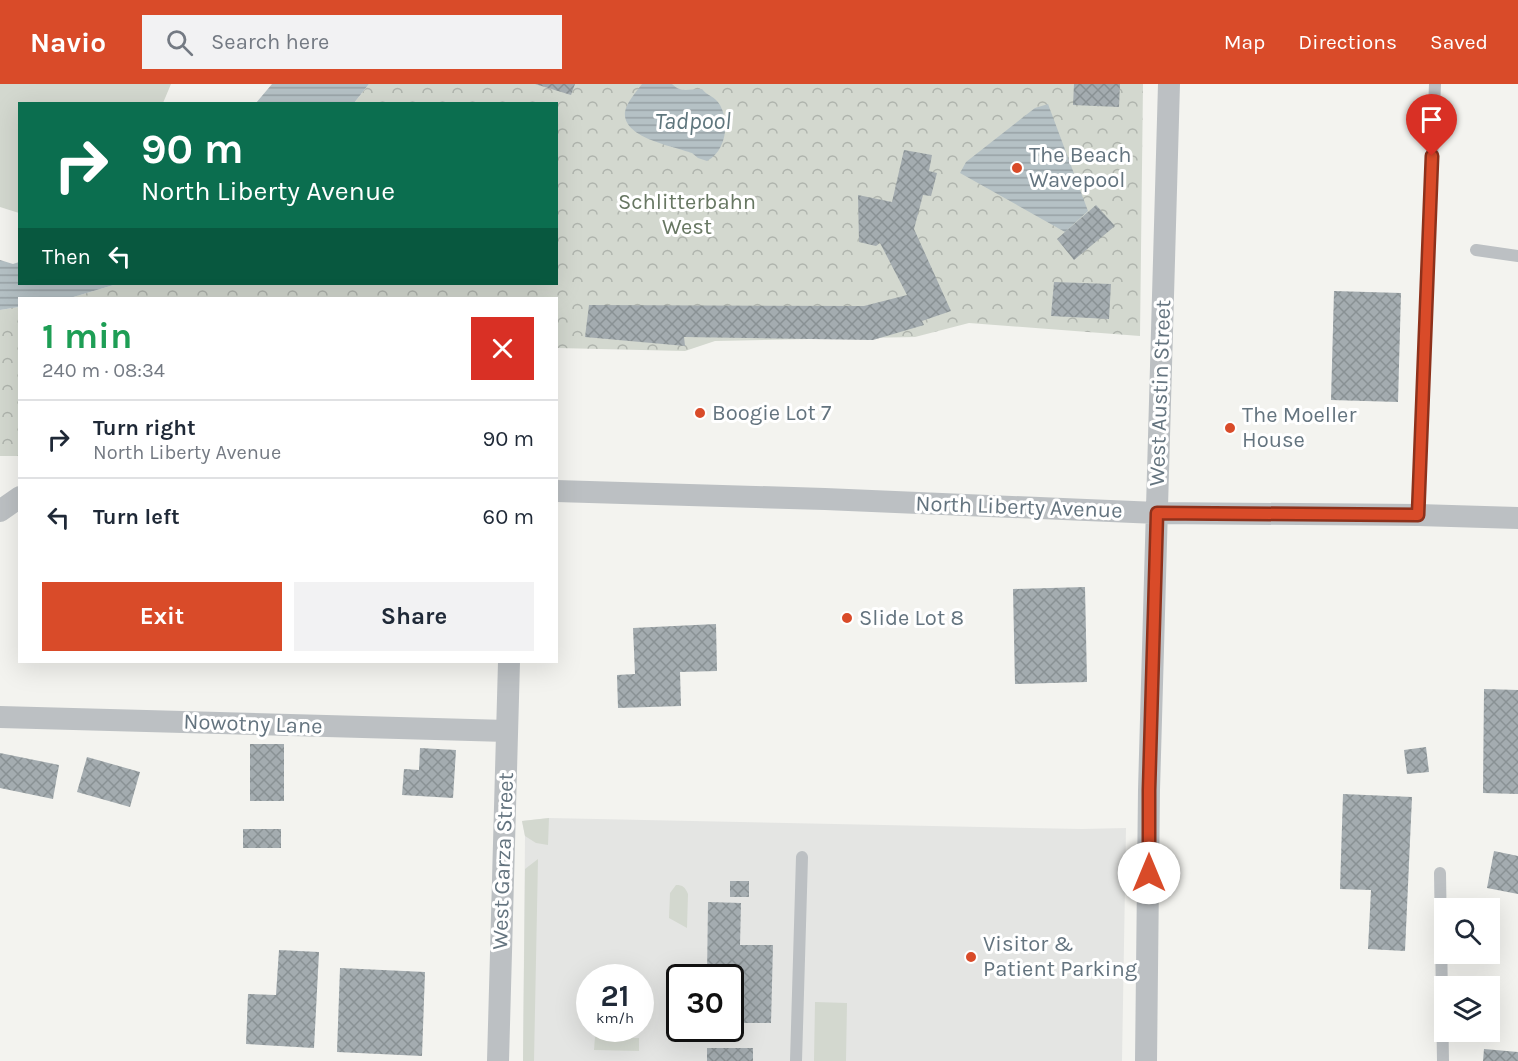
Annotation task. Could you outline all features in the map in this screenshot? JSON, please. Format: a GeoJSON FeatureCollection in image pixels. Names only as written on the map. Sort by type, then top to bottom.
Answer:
{"type":"FeatureCollection","features":[{"type":"Feature","properties":{"kind":"street","name":"West Austin Street"},"geometry":{"type":"LineString","coordinates":[[1146,1061],[1149,790],[1169,84]]}},
{"type":"Feature","properties":{"kind":"street","name":"North Liberty Avenue"},"geometry":{"type":"LineString","coordinates":[[558,491],[825,499],[1157,513],[1518,518]]}},
{"type":"Feature","properties":{"kind":"street"},"geometry":{"type":"LineString","coordinates":[[0,510],[18,498]]}},
{"type":"Feature","properties":{"kind":"street","name":"West Garza Street"},"geometry":{"type":"LineString","coordinates":[[498,1061],[509,663]]}},
{"type":"Feature","properties":{"kind":"street","name":"Nowotny Lane"},"geometry":{"type":"LineString","coordinates":[[0,717],[507,731]]}},
{"type":"Feature","properties":{"kind":"lane"},"geometry":{"type":"LineString","coordinates":[[1418,515],[1435,84]]}},
{"type":"Feature","properties":{"kind":"lane"},"geometry":{"type":"LineString","coordinates":[[1476,250],[1518,256]]}},
{"type":"Feature","properties":{"kind":"lane"},"geometry":{"type":"LineString","coordinates":[[796,1061],[802,857]]}},
{"type":"Feature","properties":{"kind":"lane"},"geometry":{"type":"LineString","coordinates":[[1440,873],[1443,1061]]}},
{"type":"Feature","properties":{"kind":"shaded area","name":"Visitor & Patient Parking"},"geometry":{"type":"Polygon","coordinates":[[[549,818],[1126,828],[1122,1061],[523,1061],[525,836],[522,821],[549,818]]]}},
{"type":"Feature","properties":{"kind":"green space"},"geometry":{"type":"Polygon","coordinates":[[[0,84],[171,84],[163,102],[18,102],[18,213],[0,207],[0,84]]]}},
{"type":"Feature","properties":{"kind":"green space","name":"Schlitterbahn West"},"geometry":{"type":"Polygon","coordinates":[[[369,84],[1143,84],[1140,336],[969,323],[915,337],[715,341],[685,351],[558,348],[558,297],[73,297],[114,285],[558,285],[558,102],[355,102],[369,84]]]}},
{"type":"Feature","properties":{"kind":"green space"},"geometry":{"type":"Polygon","coordinates":[[[18,307],[18,456],[0,456],[0,310],[18,307]]]}},
{"type":"Feature","properties":{"kind":"green space"},"geometry":{"type":"Polygon","coordinates":[[[549,818],[548,845],[536,843],[525,836],[522,821],[549,818]]]}},
{"type":"Feature","properties":{"kind":"green space"},"geometry":{"type":"Polygon","coordinates":[[[538,859],[534,1061],[523,1061],[525,869],[538,859]]]}},
{"type":"Feature","properties":{"kind":"green space"},"geometry":{"type":"Polygon","coordinates":[[[676,885],[684,887],[688,894],[687,928],[669,918],[670,893],[676,885]]]}},
{"type":"Feature","properties":{"kind":"green space"},"geometry":{"type":"Polygon","coordinates":[[[815,1002],[847,1003],[846,1061],[814,1061],[815,1002]]]}},
{"type":"Feature","properties":{"kind":"green space"},"geometry":{"type":"Polygon","coordinates":[[[595,1042],[639,1042],[639,1051],[594,1050],[595,1042]]]}},
{"type":"Feature","properties":{"kind":"water"},"geometry":{"type":"Polygon","coordinates":[[[272,84],[369,84],[355,102],[257,102],[272,84]]]}},
{"type":"Feature","properties":{"kind":"water","name":"Tadpool"},"geometry":{"type":"Polygon","coordinates":[[[642,84],[672,84],[683,90],[702,89],[716,100],[725,120],[724,136],[718,151],[707,161],[692,153],[651,140],[632,128],[626,121],[625,112],[642,84]]]}},
{"type":"Feature","properties":{"kind":"water","name":"The Beach Wavepool"},"geometry":{"type":"Polygon","coordinates":[[[1048,104],[1088,211],[1065,232],[960,173],[966,162],[1035,108],[1048,104]]]}},
{"type":"Feature","properties":{"kind":"water"},"geometry":{"type":"Polygon","coordinates":[[[0,260],[13,264],[18,262],[18,285],[114,285],[73,297],[18,297],[18,307],[0,310],[0,260]]]}},
{"type":"Feature","properties":{"kind":"building"},"geometry":{"type":"Polygon","coordinates":[[[535,84],[575,84],[571,95],[535,84]]]}},
{"type":"Feature","properties":{"kind":"building"},"geometry":{"type":"Polygon","coordinates":[[[1074,84],[1120,84],[1119,107],[1073,105],[1074,84]]]}},
{"type":"Feature","properties":{"kind":"building"},"geometry":{"type":"Polygon","coordinates":[[[904,150],[932,155],[929,171],[937,173],[931,196],[923,195],[914,229],[951,311],[922,321],[924,325],[873,340],[684,337],[685,346],[585,337],[589,305],[864,306],[907,295],[880,243],[876,246],[859,242],[858,195],[892,202],[904,150]]]}},
{"type":"Feature","properties":{"kind":"building"},"geometry":{"type":"Polygon","coordinates":[[[1096,205],[1115,226],[1074,260],[1057,239],[1096,205]]]}},
{"type":"Feature","properties":{"kind":"building"},"geometry":{"type":"Polygon","coordinates":[[[1054,282],[1111,284],[1109,319],[1051,316],[1054,282]]]}},
{"type":"Feature","properties":{"kind":"building"},"geometry":{"type":"Polygon","coordinates":[[[1334,291],[1401,293],[1398,402],[1331,400],[1334,291]]]}},
{"type":"Feature","properties":{"kind":"building"},"geometry":{"type":"Polygon","coordinates":[[[1085,587],[1087,682],[1015,684],[1013,589],[1085,587]]]}},
{"type":"Feature","properties":{"kind":"building"},"geometry":{"type":"Polygon","coordinates":[[[716,624],[717,671],[680,672],[681,706],[618,708],[617,675],[635,674],[633,628],[716,624]]]}},
{"type":"Feature","properties":{"kind":"building"},"geometry":{"type":"Polygon","coordinates":[[[1484,689],[1518,690],[1518,794],[1483,793],[1484,689]]]}},
{"type":"Feature","properties":{"kind":"building"},"geometry":{"type":"Polygon","coordinates":[[[250,744],[284,744],[284,801],[250,801],[250,744]]]}},
{"type":"Feature","properties":{"kind":"building"},"geometry":{"type":"Polygon","coordinates":[[[1426,747],[1429,772],[1407,774],[1404,750],[1426,747]]]}},
{"type":"Feature","properties":{"kind":"building"},"geometry":{"type":"Polygon","coordinates":[[[420,748],[456,750],[453,798],[402,795],[404,769],[419,770],[420,748]]]}},
{"type":"Feature","properties":{"kind":"building"},"geometry":{"type":"Polygon","coordinates":[[[0,753],[59,765],[53,799],[0,788],[0,753]]]}},
{"type":"Feature","properties":{"kind":"building"},"geometry":{"type":"Polygon","coordinates":[[[87,757],[140,772],[130,807],[77,792],[87,757]]]}},
{"type":"Feature","properties":{"kind":"building"},"geometry":{"type":"Polygon","coordinates":[[[1343,794],[1412,797],[1405,951],[1368,949],[1371,890],[1340,889],[1343,794]]]}},
{"type":"Feature","properties":{"kind":"building"},"geometry":{"type":"Polygon","coordinates":[[[243,829],[281,829],[281,848],[243,848],[243,829]]]}},
{"type":"Feature","properties":{"kind":"building"},"geometry":{"type":"Polygon","coordinates":[[[1494,851],[1518,856],[1518,894],[1487,888],[1494,851]]]}},
{"type":"Feature","properties":{"kind":"building"},"geometry":{"type":"Polygon","coordinates":[[[730,881],[749,881],[749,897],[730,897],[730,881]]]}},
{"type":"Feature","properties":{"kind":"building"},"geometry":{"type":"Polygon","coordinates":[[[708,902],[741,903],[740,945],[773,945],[771,1023],[744,1023],[744,964],[707,964],[708,902]]]}},
{"type":"Feature","properties":{"kind":"building"},"geometry":{"type":"Polygon","coordinates":[[[279,950],[319,952],[314,1048],[246,1044],[248,994],[276,995],[279,950]]]}},
{"type":"Feature","properties":{"kind":"building"},"geometry":{"type":"Polygon","coordinates":[[[340,968],[425,972],[422,1056],[337,1052],[340,968]]]}},
{"type":"Feature","properties":{"kind":"building"},"geometry":{"type":"Polygon","coordinates":[[[707,1048],[753,1048],[753,1061],[707,1061],[707,1048]]]}},
{"type":"Feature","properties":{"kind":"building"},"geometry":{"type":"Polygon","coordinates":[[[1484,1049],[1518,1052],[1518,1061],[1483,1061],[1484,1049]]]}},
{"type":"Feature","properties":{"kind":"place","name":"The Beach Wavepool"},"geometry":{"type":"Point","coordinates":[1017,168]}},
{"type":"Feature","properties":{"kind":"place","name":"Boogie Lot 7"},"geometry":{"type":"Point","coordinates":[700,413]}},
{"type":"Feature","properties":{"kind":"place","name":"The Moeller House"},"geometry":{"type":"Point","coordinates":[1230,428]}},
{"type":"Feature","properties":{"kind":"place","name":"Slide Lot 8"},"geometry":{"type":"Point","coordinates":[847,618]}},
{"type":"Feature","properties":{"kind":"place","name":"Visitor & Patient Parking"},"geometry":{"type":"Point","coordinates":[971,957]}},
{"type":"Feature","properties":{"kind":"route"},"geometry":{"type":"LineString","coordinates":[[1149,873],[1149,790],[1157,513],[1418,515],[1432,156]]}}]}
